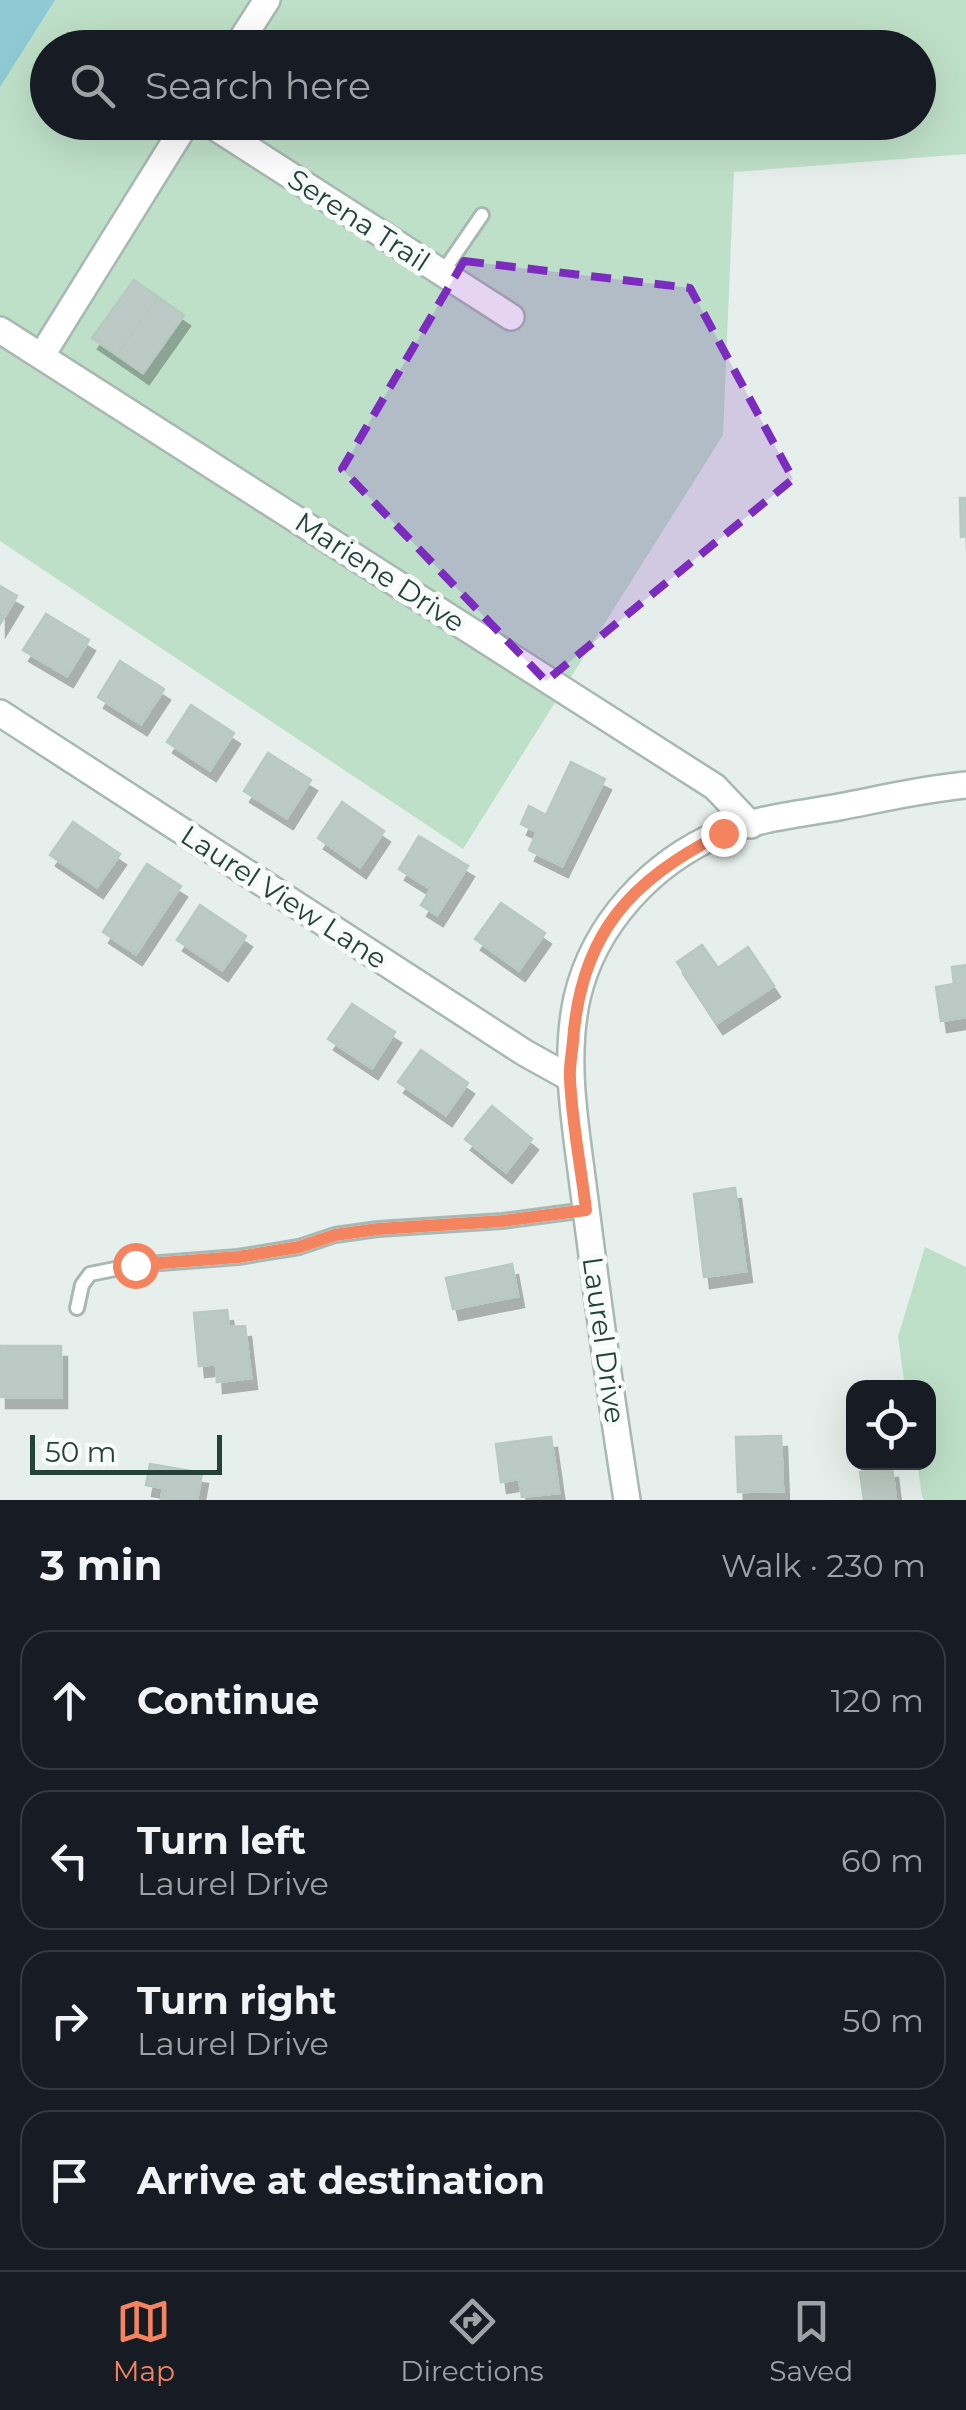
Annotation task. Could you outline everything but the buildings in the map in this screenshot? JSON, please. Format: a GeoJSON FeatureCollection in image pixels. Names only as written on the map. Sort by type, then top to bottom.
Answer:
{"type":"FeatureCollection","features":[{"type":"Feature","properties":{"kind":"street"},"geometry":{"type":"LineString","coordinates":[[247,30],[266,0]]}},
{"type":"Feature","properties":{"kind":"street"},"geometry":{"type":"LineString","coordinates":[[42,355],[176,140]]}},
{"type":"Feature","properties":{"kind":"street","name":"Serena Trail"},"geometry":{"type":"LineString","coordinates":[[235,140],[511,316]]}},
{"type":"Feature","properties":{"kind":"street","name":"Mariene Drive"},"geometry":{"type":"LineString","coordinates":[[0,330],[715,787],[751,825]]}},
{"type":"Feature","properties":{"kind":"street","name":"Laurel View Lane"},"geometry":{"type":"LineString","coordinates":[[0,713],[525,1053],[570,1078]]}},
{"type":"Feature","properties":{"kind":"street","name":"Laurel Drive"},"geometry":{"type":"LineString","coordinates":[[627,1500],[607,1375],[570,1078],[578,996],[600,938],[633,894],[683,854],[723,833],[910,793],[966,785]]}},
{"type":"Feature","properties":{"kind":"lane"},"geometry":{"type":"LineString","coordinates":[[442,273],[482,215]]}},
{"type":"Feature","properties":{"kind":"lane"},"geometry":{"type":"LineString","coordinates":[[77,1308],[82,1285],[90,1274],[135,1265],[238,1257],[378,1229],[502,1221],[586,1210]]}},
{"type":"Feature","properties":{"kind":"highlighted area"},"geometry":{"type":"Polygon","coordinates":[[[464,261],[690,288],[793,479],[546,681],[342,469],[464,261]]]}},
{"type":"Feature","properties":{"kind":"green space"},"geometry":{"type":"Polygon","coordinates":[[[0,0],[966,0],[966,154],[734,172],[723,435],[463,849],[0,541],[0,0]]]}},
{"type":"Feature","properties":{"kind":"green space"},"geometry":{"type":"Polygon","coordinates":[[[925,1247],[966,1267],[966,1500],[924,1500],[922,1496],[918,1470],[936,1470],[936,1380],[904,1380],[898,1337],[925,1247]]]}},
{"type":"Feature","properties":{"kind":"water"},"geometry":{"type":"Polygon","coordinates":[[[0,0],[55,0],[36,30],[30,30],[30,40],[0,87],[0,0]]]}},
{"type":"Feature","properties":{"kind":"route"},"geometry":{"type":"LineString","coordinates":[[135,1265],[238,1257],[378,1229],[502,1221],[586,1210],[570,1078],[575,1009],[587,966],[600,938],[633,894],[666,865],[723,833]]}}]}
